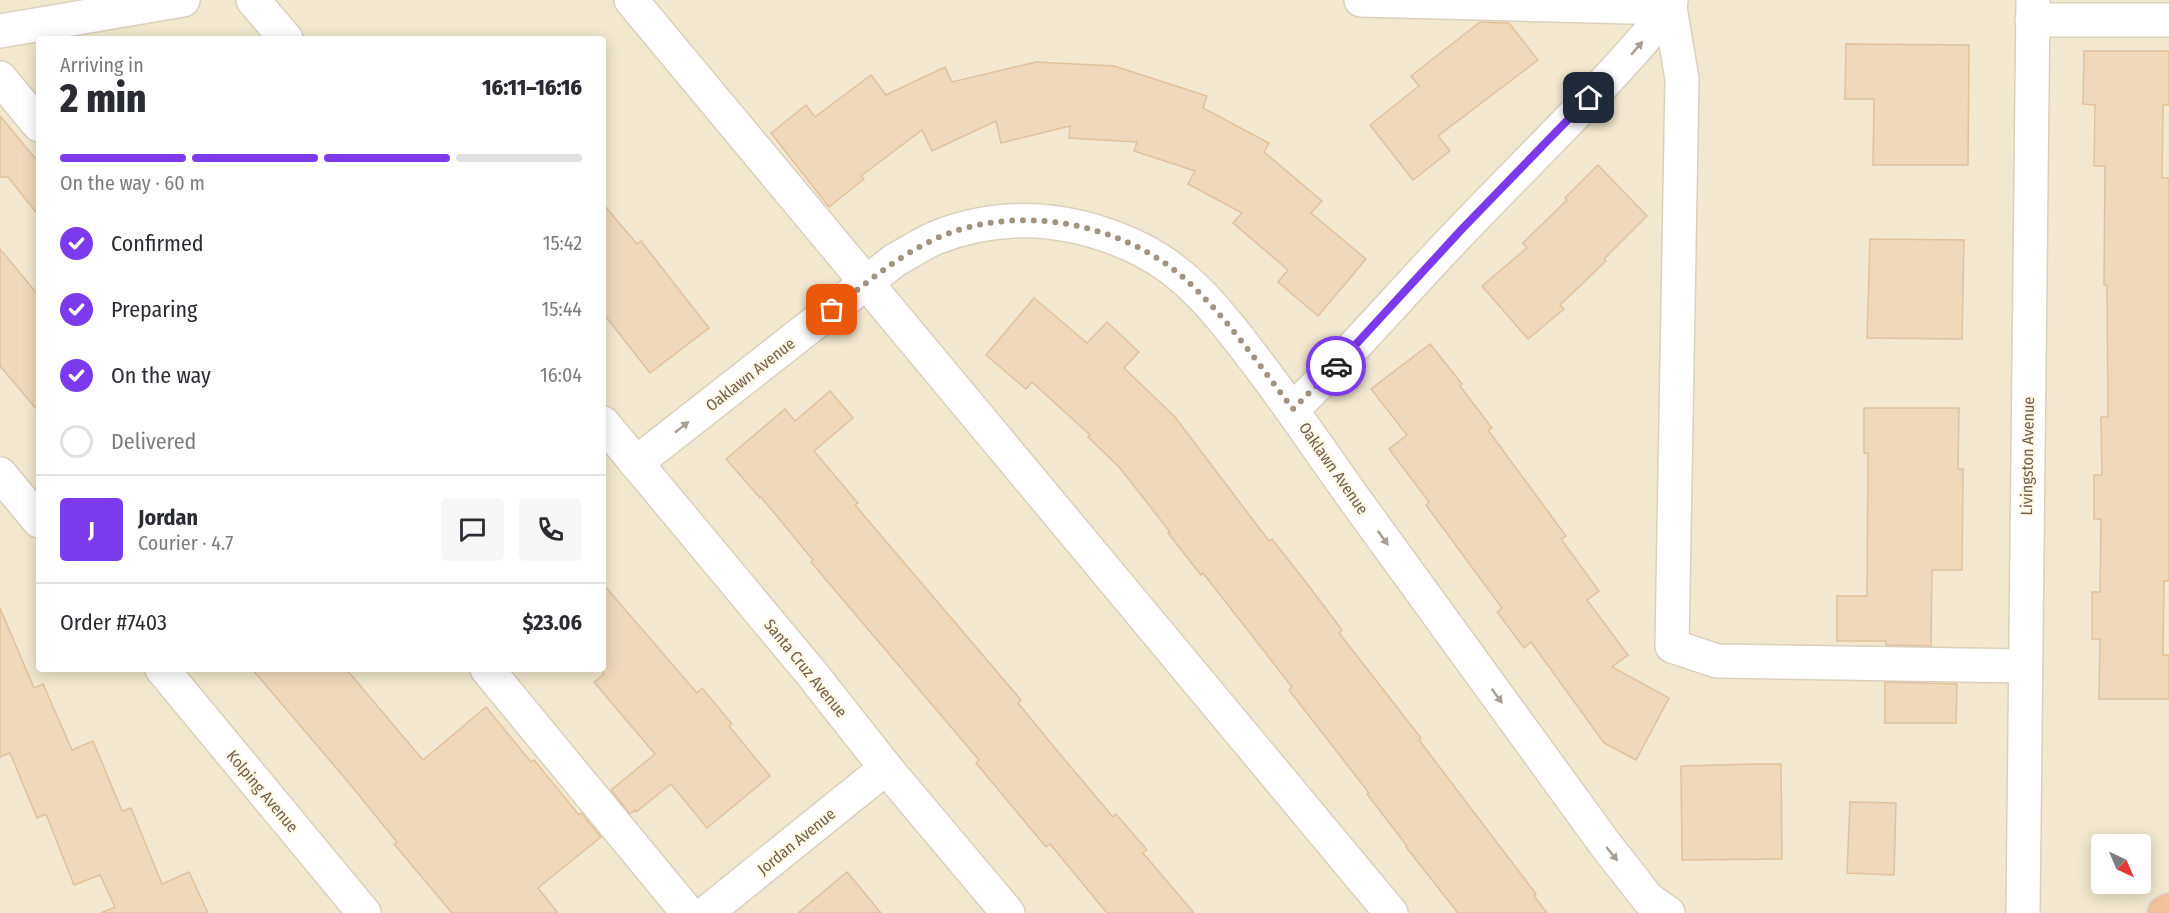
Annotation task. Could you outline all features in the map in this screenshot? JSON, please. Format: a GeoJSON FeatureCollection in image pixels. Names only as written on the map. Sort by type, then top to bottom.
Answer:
{"type":"FeatureCollection","features":[{"type":"Feature","properties":{"kind":"highway"},"geometry":{"type":"LineString","coordinates":[[2164,913],[2169,910]]}},
{"type":"Feature","properties":{"kind":"street"},"geometry":{"type":"LineString","coordinates":[[0,31],[183,0]]}},
{"type":"Feature","properties":{"kind":"street"},"geometry":{"type":"LineString","coordinates":[[253,0],[283,36]]}},
{"type":"Feature","properties":{"kind":"street"},"geometry":{"type":"LineString","coordinates":[[631,0],[1391,913]]}},
{"type":"Feature","properties":{"kind":"street"},"geometry":{"type":"LineString","coordinates":[[1361,0],[1671,4]]}},
{"type":"Feature","properties":{"kind":"street"},"geometry":{"type":"LineString","coordinates":[[1293,409],[1324,379],[1462,229],[1637,49],[1671,4]]}},
{"type":"Feature","properties":{"kind":"street"},"geometry":{"type":"LineString","coordinates":[[1671,4],[1682,79],[1672,646],[1717,661],[2025,666]]}},
{"type":"Feature","properties":{"kind":"street"},"geometry":{"type":"LineString","coordinates":[[2033,10],[2169,20]]}},
{"type":"Feature","properties":{"kind":"street","name":"Livingston Avenue"},"geometry":{"type":"LineString","coordinates":[[2023,913],[2033,10]]}},
{"type":"Feature","properties":{"kind":"street"},"geometry":{"type":"LineString","coordinates":[[0,78],[36,121]]}},
{"type":"Feature","properties":{"kind":"street","name":"Oaklawn Avenue"},"geometry":{"type":"LineString","coordinates":[[636,463],[895,260],[935,239],[979,225],[1024,219],[1056,221],[1102,232],[1144,251],[1184,278],[1217,310],[1293,409],[1358,503],[1605,844],[1648,899],[1668,913]]}},
{"type":"Feature","properties":{"kind":"street","name":"Santa Cruz Avenue"},"geometry":{"type":"LineString","coordinates":[[606,427],[1008,913]]}},
{"type":"Feature","properties":{"kind":"street"},"geometry":{"type":"LineString","coordinates":[[0,474],[36,517]]}},
{"type":"Feature","properties":{"kind":"street","name":"Kolping Avenue"},"geometry":{"type":"LineString","coordinates":[[164,672],[364,913]]}},
{"type":"Feature","properties":{"kind":"street"},"geometry":{"type":"LineString","coordinates":[[489,672],[688,913]]}},
{"type":"Feature","properties":{"kind":"street","name":"Jordan Avenue"},"geometry":{"type":"LineString","coordinates":[[706,913],[886,768]]}},
{"type":"Feature","properties":{"kind":"shaded area"},"geometry":{"type":"Polygon","coordinates":[[[0,0],[2169,0],[2169,904],[2148,913],[0,913],[0,0]]]}},
{"type":"Feature","properties":{"kind":"building"},"geometry":{"type":"Polygon","coordinates":[[[1480,22],[1509,23],[1538,60],[1438,136],[1450,151],[1413,180],[1370,125],[1419,86],[1411,76],[1480,22]]]}},
{"type":"Feature","properties":{"kind":"building"},"geometry":{"type":"Polygon","coordinates":[[[1846,44],[1969,45],[1968,165],[1873,165],[1874,99],[1845,99],[1846,44]]]}},
{"type":"Feature","properties":{"kind":"building"},"geometry":{"type":"Polygon","coordinates":[[[2084,51],[2169,51],[2169,105],[2163,105],[2162,178],[2169,178],[2169,581],[2164,581],[2163,655],[2169,655],[2169,699],[2099,699],[2100,639],[2092,639],[2092,592],[2100,592],[2101,519],[2094,519],[2094,475],[2102,475],[2101,417],[2108,417],[2107,285],[2104,285],[2105,166],[2094,166],[2095,105],[2083,104],[2084,51]]]}},
{"type":"Feature","properties":{"kind":"building"},"geometry":{"type":"Polygon","coordinates":[[[1036,62],[1114,66],[1207,96],[1203,108],[1269,143],[1264,152],[1322,201],[1311,213],[1366,259],[1318,316],[1278,282],[1288,270],[1233,223],[1242,213],[1188,184],[1195,171],[1134,151],[1137,142],[1069,138],[1070,126],[1001,143],[996,121],[932,151],[922,130],[861,176],[864,179],[829,207],[771,133],[806,105],[815,117],[871,75],[886,95],[945,67],[952,82],[1036,62]]]}},
{"type":"Feature","properties":{"kind":"building"},"geometry":{"type":"Polygon","coordinates":[[[0,116],[36,159],[36,212],[8,177],[0,177],[0,116]]]}},
{"type":"Feature","properties":{"kind":"building"},"geometry":{"type":"Polygon","coordinates":[[[1598,165],[1647,216],[1604,259],[1606,261],[1560,305],[1564,309],[1528,339],[1482,286],[1527,248],[1523,243],[1567,200],[1565,198],[1598,165]]]}},
{"type":"Feature","properties":{"kind":"building"},"geometry":{"type":"Polygon","coordinates":[[[606,208],[637,244],[641,241],[709,328],[650,373],[606,317],[606,208]]]}},
{"type":"Feature","properties":{"kind":"building"},"geometry":{"type":"Polygon","coordinates":[[[1870,239],[1964,240],[1962,339],[1867,338],[1870,239]]]}},
{"type":"Feature","properties":{"kind":"building"},"geometry":{"type":"Polygon","coordinates":[[[0,249],[36,292],[36,408],[0,366],[0,249]]]}},
{"type":"Feature","properties":{"kind":"building"},"geometry":{"type":"Polygon","coordinates":[[[1034,298],[1087,343],[1107,322],[1139,352],[1124,368],[1175,417],[1269,541],[1272,539],[1305,581],[1342,630],[1339,633],[1421,738],[1419,740],[1536,894],[1534,896],[1547,913],[1458,913],[1289,690],[1292,687],[1203,573],[1201,575],[1168,533],[1170,532],[1120,468],[1088,437],[1090,435],[1032,382],[1026,389],[986,355],[1034,298]]]}},
{"type":"Feature","properties":{"kind":"building"},"geometry":{"type":"Polygon","coordinates":[[[1430,344],[1462,384],[1460,386],[1492,428],[1488,430],[1566,536],[1561,539],[1599,591],[1587,600],[1628,655],[1612,667],[1669,698],[1636,760],[1604,743],[1531,642],[1524,648],[1497,612],[1502,608],[1426,505],[1429,502],[1389,449],[1407,435],[1371,389],[1430,344]]]}},
{"type":"Feature","properties":{"kind":"building"},"geometry":{"type":"Polygon","coordinates":[[[830,391],[853,418],[814,451],[858,503],[855,505],[1021,700],[1018,703],[1059,753],[1113,817],[1116,814],[1147,850],[1143,853],[1194,913],[1107,913],[1050,844],[1046,847],[976,763],[979,760],[811,562],[813,560],[761,497],[726,459],[785,409],[795,421],[830,391]]]}},
{"type":"Feature","properties":{"kind":"building"},"geometry":{"type":"Polygon","coordinates":[[[1864,408],[1959,408],[1958,469],[1963,469],[1962,570],[1932,570],[1931,646],[1886,645],[1886,641],[1837,641],[1837,596],[1867,596],[1868,453],[1864,453],[1864,408]]]}},
{"type":"Feature","properties":{"kind":"building"},"geometry":{"type":"Polygon","coordinates":[[[606,587],[697,693],[702,688],[732,724],[729,726],[770,776],[707,828],[671,784],[636,812],[635,810],[630,814],[611,790],[655,754],[594,682],[603,675],[603,672],[606,672],[606,587]]]}},
{"type":"Feature","properties":{"kind":"building"},"geometry":{"type":"Polygon","coordinates":[[[0,608],[34,688],[43,684],[72,750],[93,741],[122,811],[131,808],[162,884],[189,872],[208,913],[101,913],[115,907],[100,875],[74,885],[46,814],[37,818],[10,753],[0,757],[0,608]]]}},
{"type":"Feature","properties":{"kind":"building"},"geometry":{"type":"Polygon","coordinates":[[[255,672],[349,672],[423,760],[486,707],[531,762],[534,760],[579,815],[581,813],[601,837],[538,888],[558,913],[452,913],[394,844],[397,842],[255,672]]]}},
{"type":"Feature","properties":{"kind":"building"},"geometry":{"type":"Polygon","coordinates":[[[1885,682],[1957,684],[1956,723],[1885,723],[1885,682]]]}},
{"type":"Feature","properties":{"kind":"building"},"geometry":{"type":"Polygon","coordinates":[[[1781,764],[1782,859],[1682,860],[1681,766],[1781,764]]]}},
{"type":"Feature","properties":{"kind":"building"},"geometry":{"type":"Polygon","coordinates":[[[1850,802],[1896,803],[1894,875],[1847,873],[1850,802]]]}},
{"type":"Feature","properties":{"kind":"building"},"geometry":{"type":"Polygon","coordinates":[[[847,872],[881,913],[798,913],[847,872]]]}},
{"type":"Feature","properties":{"kind":"way so far"},"geometry":{"type":"LineString","coordinates":[[832,310],[895,260],[935,239],[979,225],[1024,219],[1056,221],[1102,232],[1144,251],[1184,278],[1217,310],[1293,409],[1336,366]]}},
{"type":"Feature","properties":{"kind":"route"},"geometry":{"type":"LineString","coordinates":[[1336,366],[1462,229],[1589,98]]}}]}
